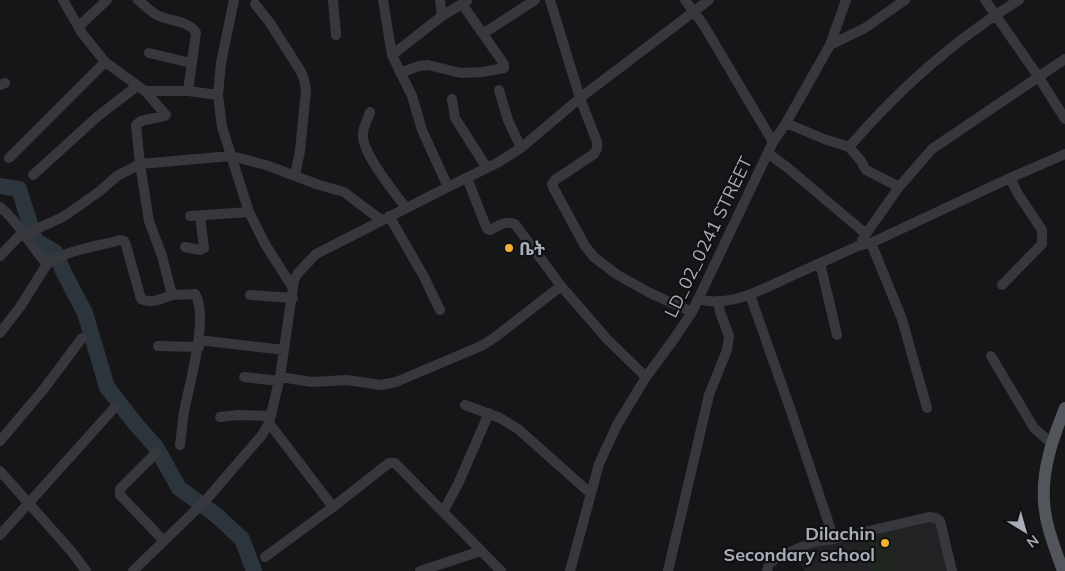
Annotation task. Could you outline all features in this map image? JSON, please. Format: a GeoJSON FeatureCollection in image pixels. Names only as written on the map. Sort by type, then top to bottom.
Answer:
{"type":"FeatureCollection","features":[{"type":"Feature","properties":{"kind":"main road"},"geometry":{"type":"LineString","coordinates":[[1063,571],[1048,528],[1044,502],[1044,476],[1052,442],[1065,408]]}},
{"type":"Feature","properties":{"kind":"street"},"geometry":{"type":"LineString","coordinates":[[64,0],[78,27],[105,62],[141,88],[166,115],[141,121],[136,125],[149,221],[162,256],[172,295]]}},
{"type":"Feature","properties":{"kind":"street"},"geometry":{"type":"LineString","coordinates":[[78,27],[107,0]]}},
{"type":"Feature","properties":{"kind":"street"},"geometry":{"type":"LineString","coordinates":[[138,0],[155,14],[194,29],[196,33],[188,91]]}},
{"type":"Feature","properties":{"kind":"street"},"geometry":{"type":"LineString","coordinates":[[234,0],[221,63],[218,95],[222,127],[249,212],[293,293]]}},
{"type":"Feature","properties":{"kind":"street"},"geometry":{"type":"LineString","coordinates":[[265,0],[253,2],[270,23],[300,70],[306,90],[300,151],[295,175]]}},
{"type":"Feature","properties":{"kind":"street"},"geometry":{"type":"LineString","coordinates":[[333,0],[336,35]]}},
{"type":"Feature","properties":{"kind":"street"},"geometry":{"type":"LineString","coordinates":[[383,0],[392,56],[412,96],[422,130],[448,186]]}},
{"type":"Feature","properties":{"kind":"street"},"geometry":{"type":"LineString","coordinates":[[440,0],[442,16]]}},
{"type":"Feature","properties":{"kind":"street"},"geometry":{"type":"LineString","coordinates":[[484,33],[535,0]]}},
{"type":"Feature","properties":{"kind":"street"},"geometry":{"type":"LineString","coordinates":[[550,0],[580,98],[597,142],[594,154],[555,180],[552,187],[585,246],[594,257],[616,274],[650,293],[692,312]]}},
{"type":"Feature","properties":{"kind":"street"},"geometry":{"type":"LineString","coordinates":[[685,0],[703,24],[773,142]]}},
{"type":"Feature","properties":{"kind":"street"},"geometry":{"type":"LineString","coordinates":[[133,571],[203,503],[262,435],[270,419],[280,379],[293,293],[298,273],[316,254],[448,186],[468,178],[521,148],[580,98],[709,0]]}},
{"type":"Feature","properties":{"kind":"street","name":"LD_02_0241 STREET"},"geometry":{"type":"LineString","coordinates":[[570,571],[599,464],[616,425],[646,377],[692,312],[773,142],[786,123],[830,45],[846,0]]}},
{"type":"Feature","properties":{"kind":"street"},"geometry":{"type":"LineString","coordinates":[[830,45],[865,28],[905,0]]}},
{"type":"Feature","properties":{"kind":"street"},"geometry":{"type":"LineString","coordinates":[[985,0],[1038,76],[1065,120]]}},
{"type":"Feature","properties":{"kind":"street"},"geometry":{"type":"LineString","coordinates":[[849,147],[890,102],[932,62],[996,14],[1019,0]]}},
{"type":"Feature","properties":{"kind":"street"},"geometry":{"type":"LineString","coordinates":[[392,56],[442,16],[465,2],[504,64],[504,68],[461,73],[428,65],[400,74]]}},
{"type":"Feature","properties":{"kind":"street"},"geometry":{"type":"LineString","coordinates":[[149,53],[191,63]]}},
{"type":"Feature","properties":{"kind":"street"},"geometry":{"type":"LineString","coordinates":[[869,239],[899,187],[932,149],[988,113],[1038,76],[1065,59]]}},
{"type":"Feature","properties":{"kind":"street"},"geometry":{"type":"LineString","coordinates":[[9,158],[105,62]]}},
{"type":"Feature","properties":{"kind":"street"},"geometry":{"type":"LineString","coordinates":[[33,175],[98,117],[141,88],[218,95]]}},
{"type":"Feature","properties":{"kind":"street"},"geometry":{"type":"LineString","coordinates":[[499,90],[508,120],[521,148]]}},
{"type":"Feature","properties":{"kind":"street"},"geometry":{"type":"LineString","coordinates":[[452,99],[455,118],[487,168]]}},
{"type":"Feature","properties":{"kind":"street"},"geometry":{"type":"LineString","coordinates":[[370,112],[363,134],[363,143],[385,180],[406,208]]}},
{"type":"Feature","properties":{"kind":"street"},"geometry":{"type":"LineString","coordinates":[[786,123],[849,147],[866,170],[899,187]]}},
{"type":"Feature","properties":{"kind":"street"},"geometry":{"type":"LineString","coordinates":[[768,153],[795,174],[869,239],[902,319],[928,408]]}},
{"type":"Feature","properties":{"kind":"street"},"geometry":{"type":"LineString","coordinates":[[698,299],[718,301],[750,295],[858,246],[869,239],[1065,154]]}},
{"type":"Feature","properties":{"kind":"street"},"geometry":{"type":"LineString","coordinates":[[0,256],[29,233],[63,216],[100,191],[117,176],[140,164],[231,156],[266,165],[319,185],[344,192],[385,218],[423,275],[440,310]]}},
{"type":"Feature","properties":{"kind":"street"},"geometry":{"type":"LineString","coordinates":[[468,178],[486,229],[490,230],[506,222],[515,224],[561,286],[607,339],[646,377]]}},
{"type":"Feature","properties":{"kind":"street"},"geometry":{"type":"LineString","coordinates":[[1002,285],[1042,244],[1043,236],[1042,230],[1018,194],[1010,178]]}},
{"type":"Feature","properties":{"kind":"street"},"geometry":{"type":"LineString","coordinates":[[0,207],[29,233],[51,261]]}},
{"type":"Feature","properties":{"kind":"street"},"geometry":{"type":"LineString","coordinates":[[185,248],[200,250],[204,248],[195,216],[249,212]]}},
{"type":"Feature","properties":{"kind":"street"},"geometry":{"type":"LineString","coordinates":[[0,333],[51,261],[67,254],[121,240],[124,241],[141,300],[158,300],[172,295],[192,293],[197,296],[199,343],[184,409],[180,445]]}},
{"type":"Feature","properties":{"kind":"street"},"geometry":{"type":"LineString","coordinates":[[820,263],[837,335]]}},
{"type":"Feature","properties":{"kind":"street"},"geometry":{"type":"LineString","coordinates":[[244,377],[312,382],[346,380],[381,385],[396,382],[487,342],[561,286]]}},
{"type":"Feature","properties":{"kind":"street"},"geometry":{"type":"LineString","coordinates":[[250,295],[293,293]]}},
{"type":"Feature","properties":{"kind":"street"},"geometry":{"type":"LineString","coordinates":[[750,295],[834,539]]}},
{"type":"Feature","properties":{"kind":"street"},"geometry":{"type":"LineString","coordinates":[[668,571],[710,396],[727,350],[729,336],[718,301]]}},
{"type":"Feature","properties":{"kind":"street"},"geometry":{"type":"LineString","coordinates":[[0,441],[44,390],[82,338]]}},
{"type":"Feature","properties":{"kind":"street"},"geometry":{"type":"LineString","coordinates":[[158,346],[199,343],[284,350]]}},
{"type":"Feature","properties":{"kind":"street"},"geometry":{"type":"LineString","coordinates":[[990,356],[1034,428],[1052,442]]}},
{"type":"Feature","properties":{"kind":"street"},"geometry":{"type":"LineString","coordinates":[[465,405],[489,413],[518,429],[590,493]]}},
{"type":"Feature","properties":{"kind":"street"},"geometry":{"type":"LineString","coordinates":[[0,535],[115,407]]}},
{"type":"Feature","properties":{"kind":"street"},"geometry":{"type":"LineString","coordinates":[[443,512],[458,484],[489,413]]}},
{"type":"Feature","properties":{"kind":"street"},"geometry":{"type":"LineString","coordinates":[[220,417],[238,415],[270,419],[333,507]]}},
{"type":"Feature","properties":{"kind":"street"},"geometry":{"type":"LineString","coordinates":[[156,453],[119,492],[120,496],[164,541]]}},
{"type":"Feature","properties":{"kind":"street"},"geometry":{"type":"LineString","coordinates":[[265,557],[389,463],[392,463],[402,468],[501,571]]}},
{"type":"Feature","properties":{"kind":"street"},"geometry":{"type":"LineString","coordinates":[[0,471],[86,571]]}},
{"type":"Feature","properties":{"kind":"street"},"geometry":{"type":"LineString","coordinates":[[767,571],[770,564],[778,557],[813,542],[929,517],[940,521],[952,571]]}},
{"type":"Feature","properties":{"kind":"street"},"geometry":{"type":"LineString","coordinates":[[420,571],[481,551]]}},
{"type":"Feature","properties":{"kind":"shaded area","name":"Dilachin Secondary school"},"geometry":{"type":"Polygon","coordinates":[[[940,516],[948,571],[804,571],[795,551],[940,516]]]}},
{"type":"Feature","properties":{"kind":"shaded area"},"geometry":{"type":"Polygon","coordinates":[[[891,532],[900,571],[870,571],[862,539],[891,532]]]}},
{"type":"Feature","properties":{"kind":"waterway"},"geometry":{"type":"LineString","coordinates":[[0,186],[19,189],[35,240],[55,252],[85,313],[107,387],[156,447],[179,488],[216,515],[242,539],[254,571]]}},
{"type":"Feature","properties":{"kind":"place","name":"ቤት"},"geometry":{"type":"Point","coordinates":[509,248]}},
{"type":"Feature","properties":{"kind":"place","name":"Dilachin Secondary school"},"geometry":{"type":"Point","coordinates":[885,543]}}]}
